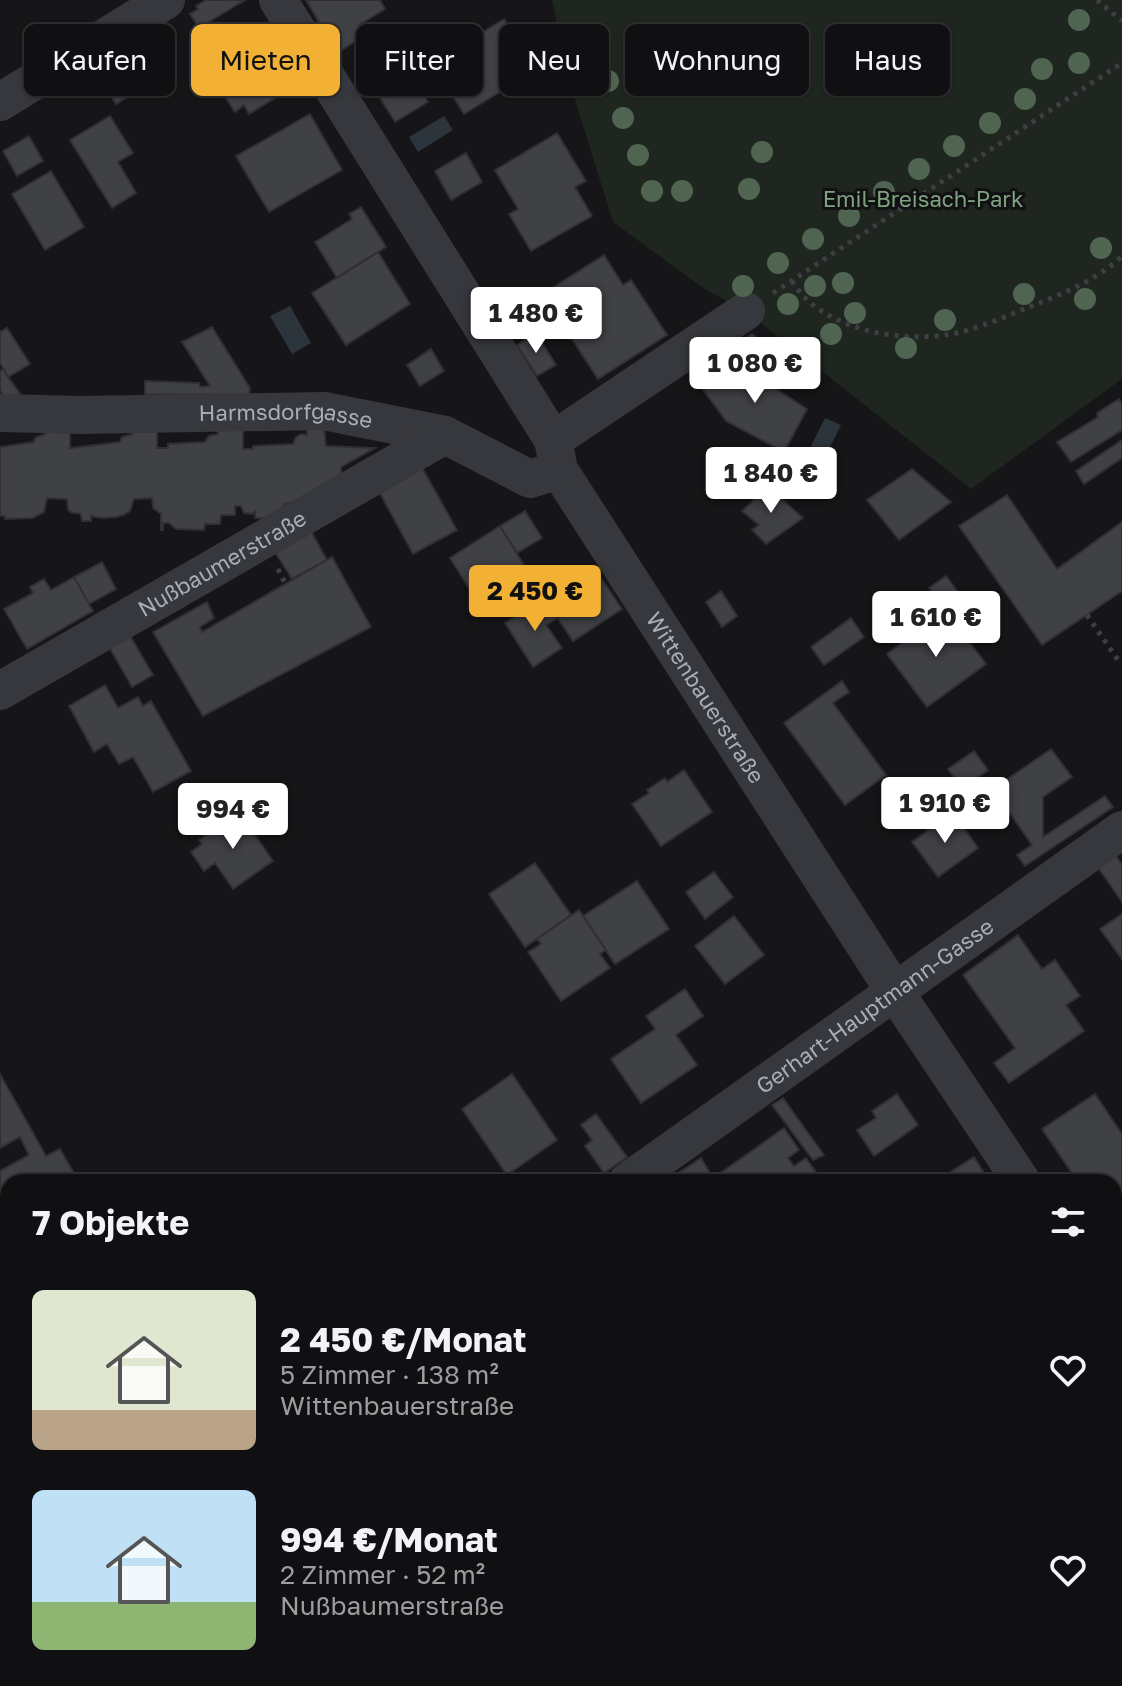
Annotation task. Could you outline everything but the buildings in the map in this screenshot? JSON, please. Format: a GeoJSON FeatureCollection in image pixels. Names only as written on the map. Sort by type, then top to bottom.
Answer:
{"type":"FeatureCollection","features":[{"type":"Feature","properties":{"kind":"street"},"geometry":{"type":"LineString","coordinates":[[0,102],[166,0]]}},
{"type":"Feature","properties":{"kind":"street","name":"Wittenbauerstraße"},"geometry":{"type":"LineString","coordinates":[[278,0],[556,455],[895,992],[1017,1174]]}},
{"type":"Feature","properties":{"kind":"street"},"geometry":{"type":"LineString","coordinates":[[556,455],[746,311]]}},
{"type":"Feature","properties":{"kind":"street","name":"Harmsdorfgasse"},"geometry":{"type":"LineString","coordinates":[[0,413],[81,415],[324,411],[445,435],[530,479],[556,455]]}},
{"type":"Feature","properties":{"kind":"street","name":"Nußbaumerstraße"},"geometry":{"type":"LineString","coordinates":[[0,691],[445,435]]}},
{"type":"Feature","properties":{"kind":"street","name":"Gerhart-Hauptmann-Gasse"},"geometry":{"type":"LineString","coordinates":[[638,1174],[1122,830]]}},
{"type":"Feature","properties":{"kind":"path"},"geometry":{"type":"LineString","coordinates":[[1097,0],[1122,21]]}},
{"type":"Feature","properties":{"kind":"path"},"geometry":{"type":"LineString","coordinates":[[746,311],[1122,63]]}},
{"type":"Feature","properties":{"kind":"path"},"geometry":{"type":"LineString","coordinates":[[792,281],[814,306],[841,321],[875,333],[910,338],[952,334],[981,326],[1092,279],[1122,256]]}},
{"type":"Feature","properties":{"kind":"path"},"geometry":{"type":"LineString","coordinates":[[1087,615],[1118,660]]}},
{"type":"Feature","properties":{"kind":"green space","name":"Emil-Breisach-Park"},"geometry":{"type":"Polygon","coordinates":[[[552,0],[1122,0],[1122,379],[971,489],[746,311],[706,290],[613,222],[574,96],[609,96],[609,24],[557,24],[552,0]]]}},
{"type":"Feature","properties":{"kind":"shaded area"},"geometry":{"type":"Polygon","coordinates":[[[444,116],[453,130],[418,152],[409,137],[444,116]]]}},
{"type":"Feature","properties":{"kind":"shaded area"},"geometry":{"type":"Polygon","coordinates":[[[290,306],[311,343],[292,354],[270,316],[290,306]]]}},
{"type":"Feature","properties":{"kind":"shaded area"},"geometry":{"type":"Polygon","coordinates":[[[825,418],[841,425],[825,457],[809,450],[825,418]]]}}]}
